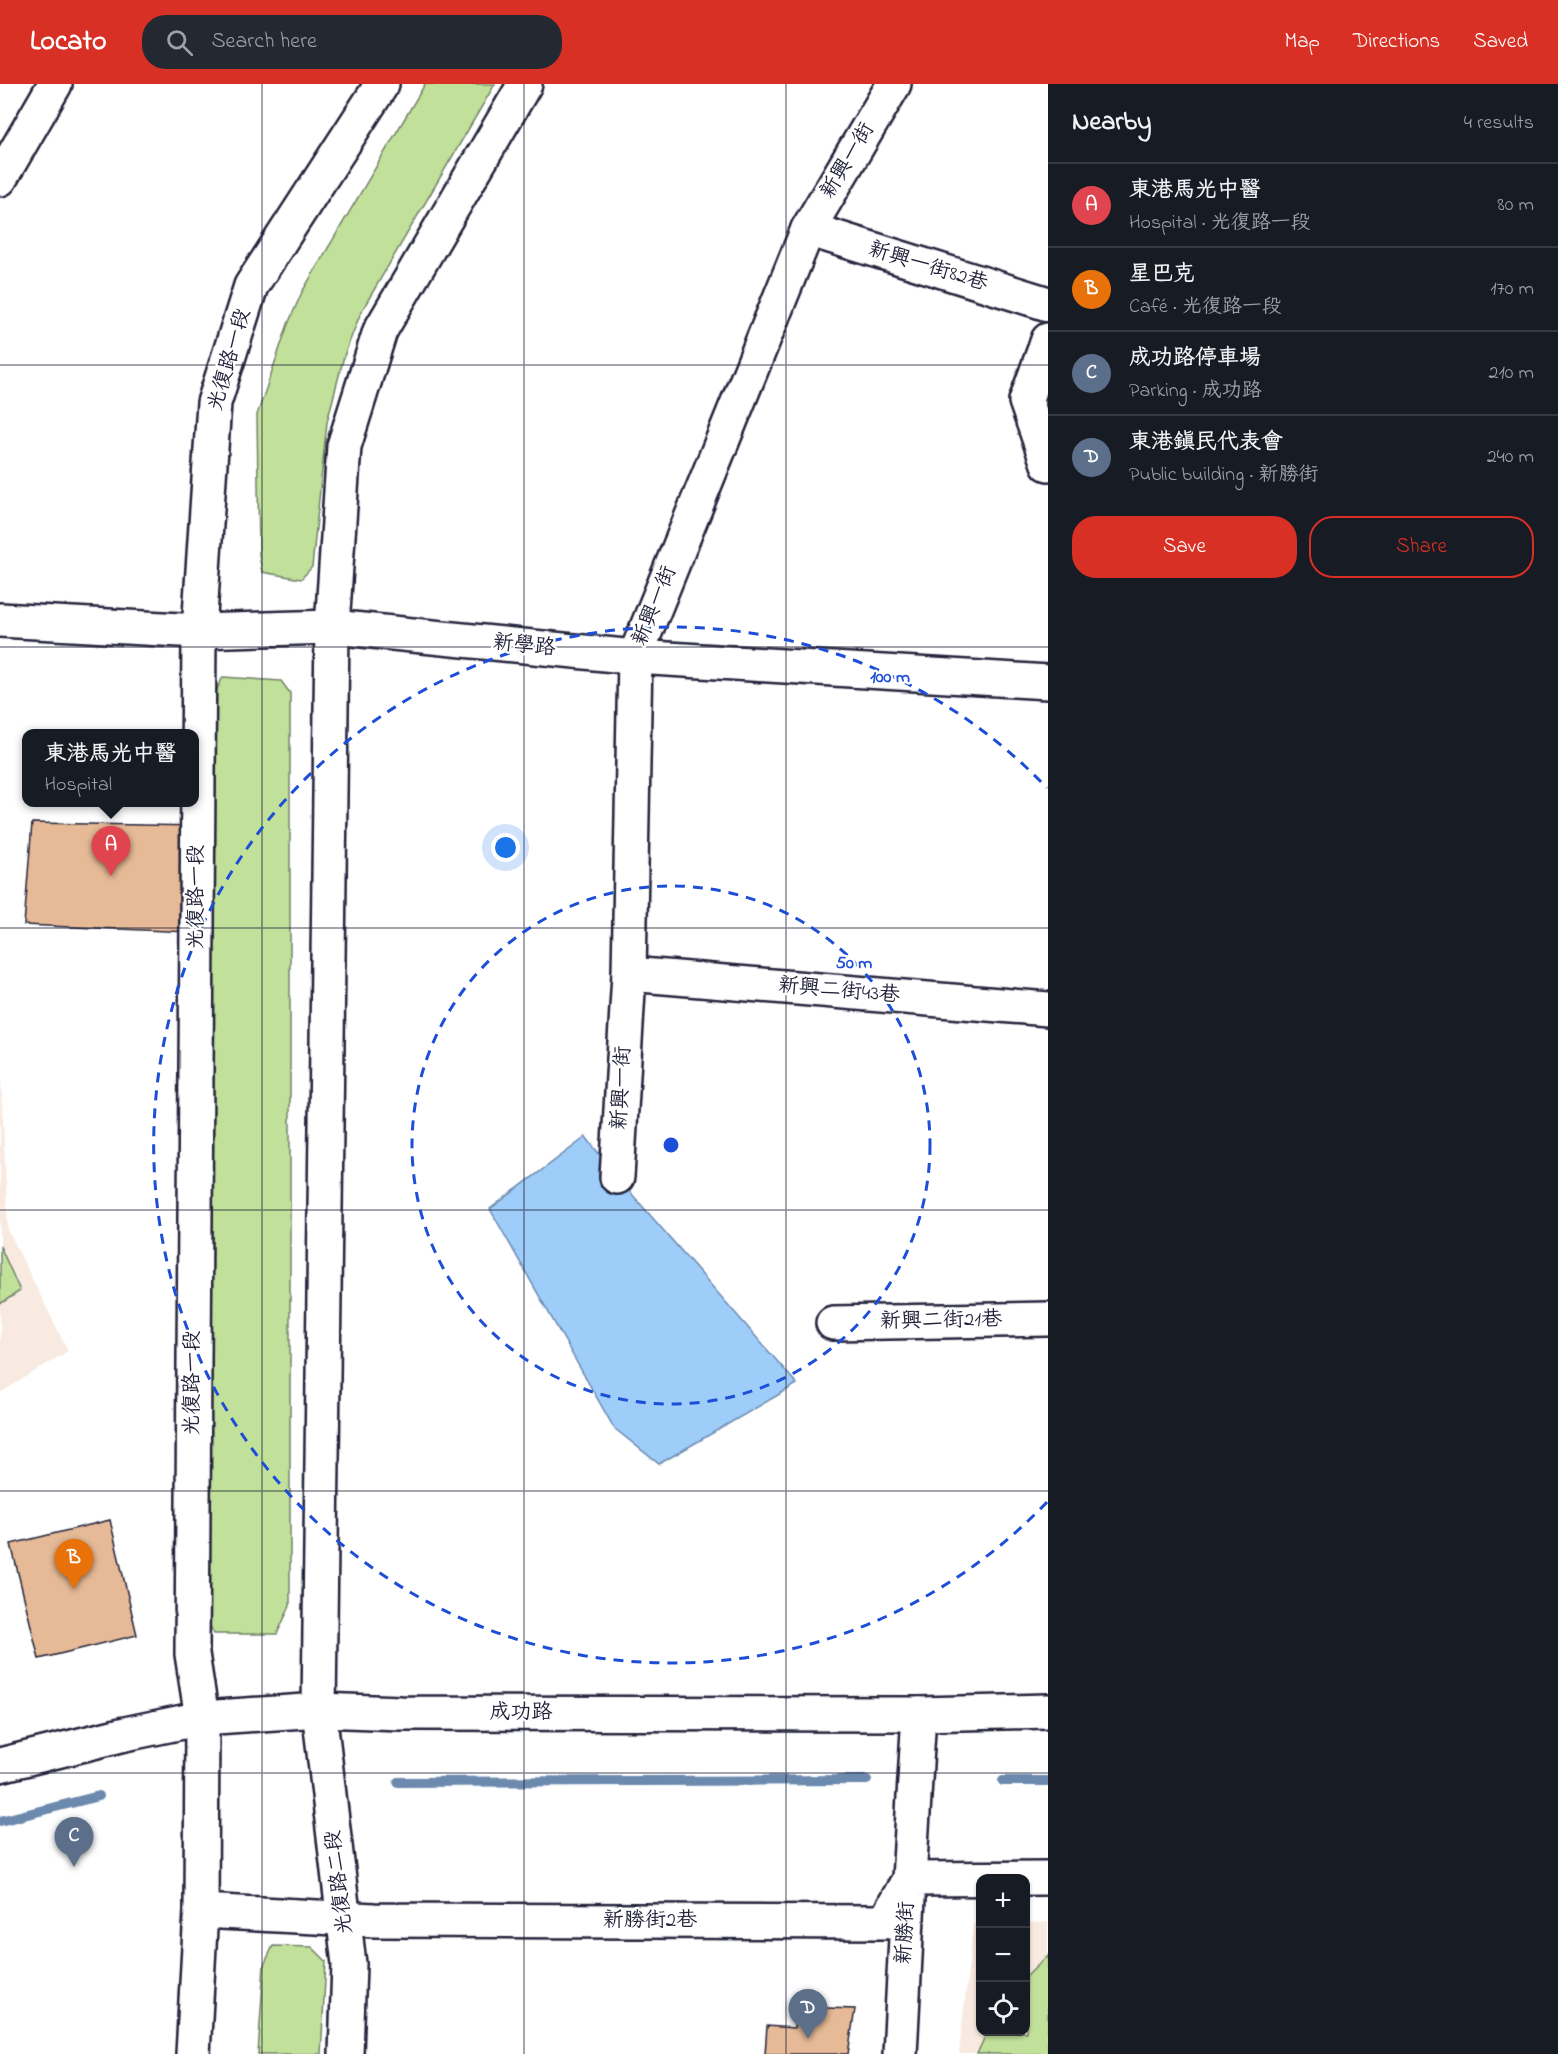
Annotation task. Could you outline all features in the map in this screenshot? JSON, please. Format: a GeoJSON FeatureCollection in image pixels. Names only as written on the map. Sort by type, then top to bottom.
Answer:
{"type":"FeatureCollection","features":[{"type":"Feature","properties":{"kind":"street"},"geometry":{"type":"LineString","coordinates":[[0,179],[55,84]]}},
{"type":"Feature","properties":{"kind":"street","name":"光復路一段"},"geometry":{"type":"LineString","coordinates":[[198,729],[199,631],[214,403],[251,286],[382,84]]}},
{"type":"Feature","properties":{"kind":"street"},"geometry":{"type":"LineString","coordinates":[[319,1710],[332,627],[344,446],[380,331],[525,84]]}},
{"type":"Feature","properties":{"kind":"street","name":"新興一街"},"geometry":{"type":"LineString","coordinates":[[617,1177],[629,974],[634,657],[808,229],[894,84]]}},
{"type":"Feature","properties":{"kind":"street","name":"新興一街82巷"},"geometry":{"type":"LineString","coordinates":[[808,229],[1048,304]]}},
{"type":"Feature","properties":{"kind":"street"},"geometry":{"type":"LineString","coordinates":[[1048,340],[1026,401],[1048,464]]}},
{"type":"Feature","properties":{"kind":"street","name":"新學路"},"geometry":{"type":"LineString","coordinates":[[0,620],[199,631],[332,627],[634,657],[1048,682]]}},
{"type":"Feature","properties":{"kind":"street","name":"光復路一段"},"geometry":{"type":"LineString","coordinates":[[198,807],[192,1654],[202,1718]]}},
{"type":"Feature","properties":{"kind":"street","name":"新興二街43巷"},"geometry":{"type":"LineString","coordinates":[[629,974],[1048,1009]]}},
{"type":"Feature","properties":{"kind":"street","name":"新興二街21巷"},"geometry":{"type":"LineString","coordinates":[[833,1323],[1048,1319]]}},
{"type":"Feature","properties":{"kind":"street"},"geometry":{"type":"LineString","coordinates":[[1048,1690],[1048,1711]]}},
{"type":"Feature","properties":{"kind":"street","name":"成功路"},"geometry":{"type":"LineString","coordinates":[[0,1765],[137,1731],[202,1718],[319,1710],[391,1713],[919,1714],[1048,1711]]}},
{"type":"Feature","properties":{"kind":"street","name":"光復路二段"},"geometry":{"type":"LineString","coordinates":[[319,1710],[349,1964],[346,2054]]}},
{"type":"Feature","properties":{"kind":"street","name":"新勝街2巷"},"geometry":{"type":"LineString","coordinates":[[201,1911],[374,1920],[885,1922],[909,1879],[919,1714]]}},
{"type":"Feature","properties":{"kind":"street"},"geometry":{"type":"LineString","coordinates":[[193,2054],[201,1911],[202,1718]]}},
{"type":"Feature","properties":{"kind":"street","name":"新勝街"},"geometry":{"type":"LineString","coordinates":[[900,2054],[909,1879],[1048,1878]]}},
{"type":"Feature","properties":{"kind":"shaded area"},"geometry":{"type":"Polygon","coordinates":[[[0,1056],[8,1230],[68,1351],[0,1393],[0,1056]]]}},
{"type":"Feature","properties":{"kind":"shaded area"},"geometry":{"type":"Polygon","coordinates":[[[1048,1922],[1048,2054],[959,2054],[973,1924],[976,1924],[976,2036],[1030,2036],[1030,1923],[1048,1922]]]}},
{"type":"Feature","properties":{"kind":"green space"},"geometry":{"type":"Polygon","coordinates":[[[425,84],[495,84],[361,312],[344,356],[327,422],[312,567],[301,579],[262,572],[259,554],[257,415],[288,324],[302,292],[425,84]]]}},
{"type":"Feature","properties":{"kind":"green space"},"geometry":{"type":"Polygon","coordinates":[[[223,677],[281,681],[290,693],[290,1606],[277,1634],[214,1634],[203,1611],[210,718],[216,691],[223,677]]]}},
{"type":"Feature","properties":{"kind":"green space"},"geometry":{"type":"Polygon","coordinates":[[[0,1246],[20,1291],[0,1304],[0,1246]]]}},
{"type":"Feature","properties":{"kind":"green space"},"geometry":{"type":"Polygon","coordinates":[[[273,1946],[312,1947],[326,1961],[321,2054],[258,2054],[264,1965],[273,1946]]]}},
{"type":"Feature","properties":{"kind":"green space"},"geometry":{"type":"Polygon","coordinates":[[[1048,1955],[1048,2054],[977,2054],[985,2036],[1030,2036],[1030,1973],[1048,1955]]]}},
{"type":"Feature","properties":{"kind":"water"},"geometry":{"type":"Polygon","coordinates":[[[586,1137],[617,1177],[797,1384],[659,1464],[614,1428],[490,1209],[586,1137]]]}},
{"type":"Feature","properties":{"kind":"building"},"geometry":{"type":"Polygon","coordinates":[[[32,823],[197,826],[190,932],[24,925],[32,823]]]}},
{"type":"Feature","properties":{"kind":"building"},"geometry":{"type":"Polygon","coordinates":[[[110,1520],[137,1635],[39,1659],[11,1544],[110,1520]]]}},
{"type":"Feature","properties":{"kind":"building"},"geometry":{"type":"Polygon","coordinates":[[[796,2007],[855,2009],[848,2054],[765,2054],[767,2026],[794,2028],[796,2007]]]}},
{"type":"Feature","properties":{"kind":"waterway"},"geometry":{"type":"LineString","coordinates":[[398,1782],[867,1780]]}},
{"type":"Feature","properties":{"kind":"waterway"},"geometry":{"type":"LineString","coordinates":[[1003,1781],[1048,1781]]}},
{"type":"Feature","properties":{"kind":"waterway"},"geometry":{"type":"LineString","coordinates":[[0,1821],[99,1796]]}},
{"type":"Feature","properties":{"kind":"place","name":"東港馬光中醫"},"geometry":{"type":"Point","coordinates":[111,876]}},
{"type":"Feature","properties":{"kind":"place","name":"星巴克"},"geometry":{"type":"Point","coordinates":[74,1589]}},
{"type":"Feature","properties":{"kind":"place","name":"成功路停車場"},"geometry":{"type":"Point","coordinates":[74,1867]}},
{"type":"Feature","properties":{"kind":"place","name":"東港鎮民代表會"},"geometry":{"type":"Point","coordinates":[808,2039]}}]}
